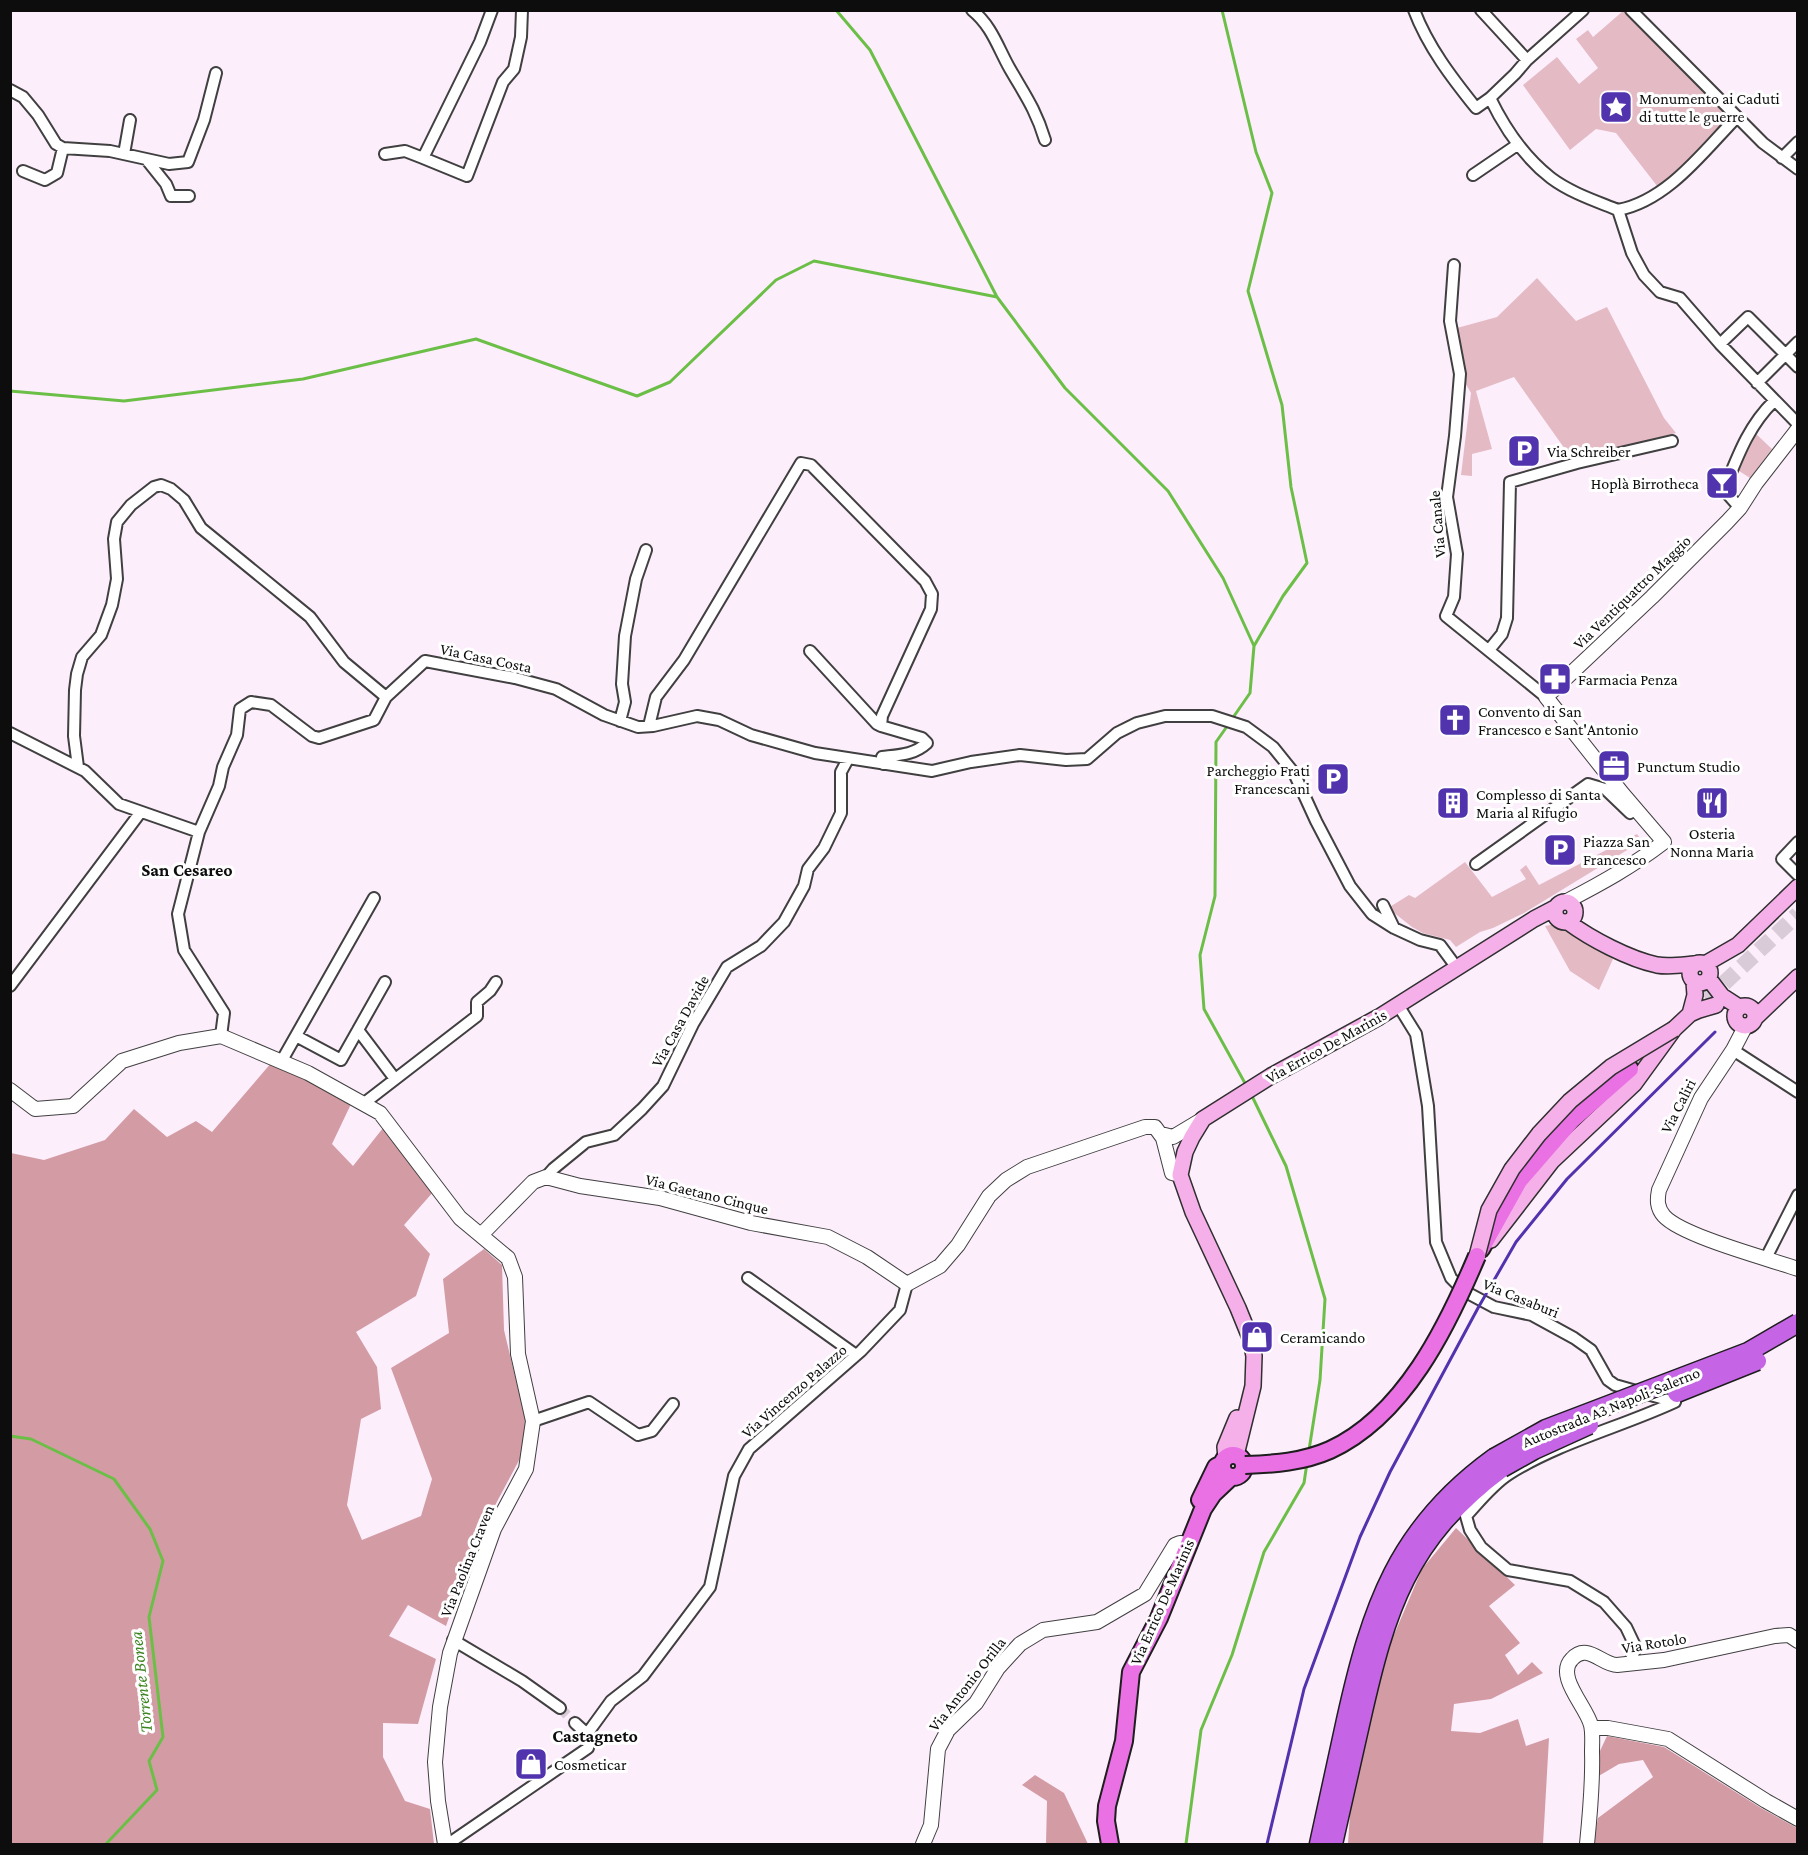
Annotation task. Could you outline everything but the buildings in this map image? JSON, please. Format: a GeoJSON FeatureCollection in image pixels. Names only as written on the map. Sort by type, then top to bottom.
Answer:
{"type":"FeatureCollection","features":[{"type":"Feature","properties":{"kind":"highway","name":"Autostrada A3 Napoli-Salerno"},"geometry":{"type":"LineString","coordinates":[[1333,1845],[1375,1657],[1403,1580],[1433,1534],[1498,1463],[1546,1429],[1748,1352],[1797,1323]]}},
{"type":"Feature","properties":{"kind":"highway","name":"Autostrada A3 Napoli-Salerno"},"geometry":{"type":"LineString","coordinates":[[1319,1845],[1359,1662],[1370,1626],[1388,1582],[1404,1553],[1435,1510],[1460,1484],[1498,1463],[1557,1438],[1734,1371],[1797,1338]]}},
{"type":"Feature","properties":{"kind":"main road"},"geometry":{"type":"LineString","coordinates":[[1690,1014],[1698,973],[1738,945],[1797,887]]}},
{"type":"Feature","properties":{"kind":"main road","name":"Via Errico De Marinis"},"geometry":{"type":"LineString","coordinates":[[1180,1175],[1185,1152],[1203,1119],[1271,1076],[1385,1014],[1534,919],[1566,913]]}},
{"type":"Feature","properties":{"kind":"main road"},"geometry":{"type":"LineString","coordinates":[[1566,913],[1587,934],[1644,961],[1698,973],[1744,1018]]}},
{"type":"Feature","properties":{"kind":"main road"},"geometry":{"type":"LineString","coordinates":[[1698,973],[1716,1005],[1744,1018]]}},
{"type":"Feature","properties":{"kind":"main road"},"geometry":{"type":"LineString","coordinates":[[1744,1018],[1797,977]]}},
{"type":"Feature","properties":{"kind":"main road"},"geometry":{"type":"LineString","coordinates":[[1478,1256],[1552,1161],[1634,1084],[1674,1029],[1690,1014],[1716,1005]]}},
{"type":"Feature","properties":{"kind":"main road"},"geometry":{"type":"LineString","coordinates":[[1478,1256],[1489,1210],[1512,1169],[1539,1134],[1570,1101],[1611,1066],[1674,1029]]}},
{"type":"Feature","properties":{"kind":"main road"},"geometry":{"type":"LineString","coordinates":[[1180,1175],[1193,1212],[1238,1308],[1251,1340],[1254,1356],[1253,1386],[1232,1464],[1287,1463],[1330,1450],[1372,1424],[1409,1382],[1427,1356],[1458,1300],[1478,1256],[1519,1181],[1572,1120],[1630,1069]]}},
{"type":"Feature","properties":{"kind":"main road","name":"Via Errico De Marinis"},"geometry":{"type":"LineString","coordinates":[[1110,1845],[1106,1821],[1107,1806],[1124,1741],[1131,1672],[1159,1618],[1203,1509],[1232,1464]]}},
{"type":"Feature","properties":{"kind":"street"},"geometry":{"type":"LineString","coordinates":[[423,158],[480,42],[492,10]]}},
{"type":"Feature","properties":{"kind":"street"},"geometry":{"type":"LineString","coordinates":[[385,154],[405,151],[467,176],[503,82],[514,69],[521,37],[522,10]]}},
{"type":"Feature","properties":{"kind":"street"},"geometry":{"type":"LineString","coordinates":[[972,10],[991,30],[1010,69],[1031,102],[1045,140]]}},
{"type":"Feature","properties":{"kind":"street"},"geometry":{"type":"LineString","coordinates":[[1414,10],[1428,41],[1455,83],[1476,108],[1490,98],[1515,75],[1527,60],[1583,10]]}},
{"type":"Feature","properties":{"kind":"street"},"geometry":{"type":"LineString","coordinates":[[1481,10],[1527,60]]}},
{"type":"Feature","properties":{"kind":"street"},"geometry":{"type":"LineString","coordinates":[[1630,10],[1736,118],[1797,170]]}},
{"type":"Feature","properties":{"kind":"street"},"geometry":{"type":"LineString","coordinates":[[10,90],[23,97],[38,115],[56,144],[63,148],[124,154],[169,164],[188,162],[204,120],[216,73]]}},
{"type":"Feature","properties":{"kind":"street"},"geometry":{"type":"LineString","coordinates":[[1490,98],[1500,120],[1517,145],[1552,179],[1582,196],[1618,210],[1632,208],[1656,195],[1683,172],[1736,118]]}},
{"type":"Feature","properties":{"kind":"street"},"geometry":{"type":"LineString","coordinates":[[124,154],[130,120]]}},
{"type":"Feature","properties":{"kind":"street"},"geometry":{"type":"LineString","coordinates":[[1782,158],[1797,142]]}},
{"type":"Feature","properties":{"kind":"street"},"geometry":{"type":"LineString","coordinates":[[1473,175],[1517,145]]}},
{"type":"Feature","properties":{"kind":"street"},"geometry":{"type":"LineString","coordinates":[[23,171],[45,180],[57,173],[63,148]]}},
{"type":"Feature","properties":{"kind":"street"},"geometry":{"type":"LineString","coordinates":[[146,159],[166,184],[171,196],[189,196]]}},
{"type":"Feature","properties":{"kind":"street"},"geometry":{"type":"LineString","coordinates":[[1618,210],[1632,253],[1644,275],[1660,292],[1680,298],[1797,426]]}},
{"type":"Feature","properties":{"kind":"street","name":"Via Canale"},"geometry":{"type":"LineString","coordinates":[[1454,265],[1450,321],[1460,374],[1447,496],[1456,554],[1454,597],[1446,616],[1546,697]]}},
{"type":"Feature","properties":{"kind":"street"},"geometry":{"type":"LineString","coordinates":[[1720,344],[1748,317],[1797,367]]}},
{"type":"Feature","properties":{"kind":"street"},"geometry":{"type":"LineString","coordinates":[[1757,383],[1797,342]]}},
{"type":"Feature","properties":{"kind":"street"},"geometry":{"type":"LineString","coordinates":[[1740,508],[1724,490],[1750,430],[1759,415],[1774,401]]}},
{"type":"Feature","properties":{"kind":"street","name":"Via Ventiquattro Maggio"},"geometry":{"type":"LineString","coordinates":[[1546,697],[1652,597],[1740,508],[1797,426]]}},
{"type":"Feature","properties":{"kind":"street"},"geometry":{"type":"LineString","coordinates":[[1489,650],[1502,634],[1507,618],[1510,482],[1672,441]]}},
{"type":"Feature","properties":{"kind":"street"},"geometry":{"type":"LineString","coordinates":[[649,726],[656,697],[684,660],[801,463],[811,465],[925,581],[932,594],[931,609],[882,716],[881,726]]}},
{"type":"Feature","properties":{"kind":"street"},"geometry":{"type":"LineString","coordinates":[[78,767],[74,736],[77,674],[82,657],[100,635],[112,605],[117,579],[114,539],[117,522],[131,505],[154,487],[161,485],[171,489],[184,500],[201,528],[310,617],[344,662],[386,696]]}},
{"type":"Feature","properties":{"kind":"street"},"geometry":{"type":"LineString","coordinates":[[620,721],[624,702],[622,684],[625,636],[636,579],[645,550]]}},
{"type":"Feature","properties":{"kind":"street"},"geometry":{"type":"LineString","coordinates":[[810,651],[877,724],[922,738],[927,743],[910,753],[882,757],[883,764]]}},
{"type":"Feature","properties":{"kind":"street","name":"Via Casa Costa"},"geometry":{"type":"LineString","coordinates":[[199,832],[219,786],[223,766],[237,735],[240,709],[251,702],[272,705],[312,736],[319,738],[374,720],[386,696],[425,661],[515,678],[556,689],[603,716],[638,727],[697,716],[719,720],[751,735],[815,753],[932,771],[971,762],[1020,755],[1066,760],[1087,759],[1117,733],[1137,723],[1165,716],[1212,716],[1246,727],[1273,747],[1294,773],[1316,822],[1350,886],[1372,914],[1394,928],[1420,940],[1440,945],[1457,968]]}},
{"type":"Feature","properties":{"kind":"street"},"geometry":{"type":"LineString","coordinates":[[1546,697],[1664,842],[1640,861],[1600,885],[1566,913]]}},
{"type":"Feature","properties":{"kind":"street"},"geometry":{"type":"LineString","coordinates":[[10,733],[85,771],[119,804],[199,832],[178,914],[184,950],[224,1013],[221,1036]]}},
{"type":"Feature","properties":{"kind":"street","name":"Via Casa Davide"},"geometry":{"type":"LineString","coordinates":[[546,1177],[586,1142],[614,1135],[642,1109],[663,1086],[693,1024],[727,967],[761,946],[784,922],[804,886],[808,869],[824,848],[841,813],[841,772],[848,759]]}},
{"type":"Feature","properties":{"kind":"street"},"geometry":{"type":"LineString","coordinates":[[1476,864],[1588,784],[1605,789],[1630,813],[1636,809]]}},
{"type":"Feature","properties":{"kind":"street"},"geometry":{"type":"LineString","coordinates":[[10,986],[140,813]]}},
{"type":"Feature","properties":{"kind":"street"},"geometry":{"type":"LineString","coordinates":[[1797,842],[1782,859],[1797,875]]}},
{"type":"Feature","properties":{"kind":"street"},"geometry":{"type":"LineString","coordinates":[[282,1062],[374,898]]}},
{"type":"Feature","properties":{"kind":"street"},"geometry":{"type":"LineString","coordinates":[[1383,905],[1394,928]]}},
{"type":"Feature","properties":{"kind":"street"},"geometry":{"type":"LineString","coordinates":[[296,1036],[341,1060],[385,982]]}},
{"type":"Feature","properties":{"kind":"street"},"geometry":{"type":"LineString","coordinates":[[363,1104],[477,1016],[477,1002],[490,991],[496,982]]}},
{"type":"Feature","properties":{"kind":"street","name":"Via Casaburi"},"geometry":{"type":"LineString","coordinates":[[1398,1005],[1416,1034],[1428,1106],[1436,1242],[1451,1278],[1464,1291],[1494,1307],[1532,1315],[1574,1338],[1591,1350],[1608,1380],[1615,1385],[1675,1402],[1635,1420],[1567,1445],[1507,1475],[1466,1516],[1470,1530],[1482,1547],[1508,1570],[1570,1581],[1604,1602],[1626,1627],[1636,1648],[1629,1664]]}},
{"type":"Feature","properties":{"kind":"street","name":"Via Caliri"},"geometry":{"type":"LineString","coordinates":[[1744,1018],[1733,1050],[1701,1098],[1659,1190],[1657,1200],[1665,1217],[1682,1227],[1712,1241],[1766,1258]]}},
{"type":"Feature","properties":{"kind":"street"},"geometry":{"type":"LineString","coordinates":[[358,1030],[395,1079]]}},
{"type":"Feature","properties":{"kind":"street"},"geometry":{"type":"LineString","coordinates":[[10,1090],[34,1109],[73,1106],[122,1062],[179,1043],[221,1036],[308,1073],[380,1113],[460,1218],[481,1235],[533,1182],[546,1177]]}},
{"type":"Feature","properties":{"kind":"street"},"geometry":{"type":"LineString","coordinates":[[1733,1050],[1797,1092]]}},
{"type":"Feature","properties":{"kind":"street"},"geometry":{"type":"LineString","coordinates":[[1161,1134],[1173,1137],[1203,1119]]}},
{"type":"Feature","properties":{"kind":"street"},"geometry":{"type":"LineString","coordinates":[[906,1284],[940,1266],[958,1245],[989,1196],[1006,1180],[1027,1167],[1145,1127],[1155,1127],[1161,1134],[1172,1173],[1180,1175]]}},
{"type":"Feature","properties":{"kind":"street","name":"Via Gaetano Cinque"},"geometry":{"type":"LineString","coordinates":[[546,1177],[580,1186],[660,1198],[751,1223],[828,1237],[867,1257],[906,1284]]}},
{"type":"Feature","properties":{"kind":"street"},"geometry":{"type":"LineString","coordinates":[[1797,1195],[1766,1258],[1797,1269]]}},
{"type":"Feature","properties":{"kind":"street","name":"Via Paolina Craven"},"geometry":{"type":"LineString","coordinates":[[447,1845],[438,1801],[435,1762],[440,1707],[453,1640],[494,1529],[526,1469],[533,1420],[518,1354],[515,1277],[508,1258],[481,1235]]}},
{"type":"Feature","properties":{"kind":"street"},"geometry":{"type":"LineString","coordinates":[[748,1278],[856,1355]]}},
{"type":"Feature","properties":{"kind":"street","name":"Via Vincenzo Palazzo"},"geometry":{"type":"LineString","coordinates":[[447,1845],[588,1748],[588,1734],[611,1701],[643,1676],[710,1587],[734,1476],[749,1449],[856,1355],[900,1310],[906,1284]]}},
{"type":"Feature","properties":{"kind":"street"},"geometry":{"type":"LineString","coordinates":[[533,1420],[588,1402],[638,1435],[652,1431],[673,1404]]}},
{"type":"Feature","properties":{"kind":"street","name":"Via Antonio Orilla"},"geometry":{"type":"LineString","coordinates":[[923,1845],[931,1825],[938,1749],[948,1730],[976,1703],[998,1668],[1020,1644],[1043,1630],[1097,1622],[1121,1610],[1145,1594],[1175,1545],[1191,1540]]}},
{"type":"Feature","properties":{"kind":"street","name":"Via Rotolo"},"geometry":{"type":"LineString","coordinates":[[1592,1728],[1589,1717],[1566,1676],[1567,1667],[1572,1658],[1580,1654],[1588,1653],[1610,1665],[1629,1664],[1775,1636],[1788,1635],[1797,1641]]}},
{"type":"Feature","properties":{"kind":"street"},"geometry":{"type":"LineString","coordinates":[[453,1640],[522,1681],[560,1708]]}},
{"type":"Feature","properties":{"kind":"street"},"geometry":{"type":"LineString","coordinates":[[575,1723],[588,1734]]}},
{"type":"Feature","properties":{"kind":"street"},"geometry":{"type":"LineString","coordinates":[[1587,1845],[1593,1776],[1592,1728],[1608,1728],[1668,1739],[1797,1819]]}},
{"type":"Feature","properties":{"kind":"shaded area"},"geometry":{"type":"Polygon","coordinates":[[[1623,11],[1631,11],[1736,118],[1661,191],[1616,133],[1596,129],[1570,150],[1523,85],[1557,57],[1579,84],[1598,68],[1576,39],[1588,30],[1593,37],[1623,11]]]}},
{"type":"Feature","properties":{"kind":"shaded area"},"geometry":{"type":"Polygon","coordinates":[[[1537,278],[1576,321],[1607,307],[1664,418],[1676,433],[1572,459],[1514,377],[1476,391],[1492,449],[1472,454],[1472,476],[1461,475],[1471,393],[1460,374],[1457,328],[1497,317],[1537,278]]]}},
{"type":"Feature","properties":{"kind":"shaded area"},"geometry":{"type":"Polygon","coordinates":[[[1753,431],[1772,449],[1750,478],[1736,469],[1753,431]]]}},
{"type":"Feature","properties":{"kind":"shaded area"},"geometry":{"type":"Polygon","coordinates":[[[1637,834],[1642,841],[1524,913],[1480,932],[1456,947],[1450,940],[1423,933],[1412,927],[1388,908],[1409,895],[1415,898],[1465,862],[1492,897],[1526,879],[1520,870],[1526,865],[1539,885],[1637,834]]]}},
{"type":"Feature","properties":{"kind":"shaded area"},"geometry":{"type":"Polygon","coordinates":[[[1556,924],[1613,959],[1599,990],[1570,971],[1545,926],[1556,924]]]}},
{"type":"Feature","properties":{"kind":"shaded area"},"geometry":{"type":"Polygon","coordinates":[[[272,1062],[351,1104],[332,1144],[353,1166],[383,1128],[434,1191],[404,1225],[430,1254],[416,1296],[356,1332],[377,1367],[381,1409],[361,1419],[347,1505],[362,1540],[421,1516],[432,1479],[391,1368],[449,1333],[443,1279],[484,1249],[502,1265],[504,1330],[525,1418],[524,1451],[476,1541],[446,1626],[408,1605],[389,1636],[436,1659],[418,1724],[383,1723],[383,1757],[405,1801],[430,1809],[434,1844],[11,1844],[11,1153],[44,1160],[105,1140],[134,1109],[167,1137],[196,1121],[212,1132],[272,1062]]]}},
{"type":"Feature","properties":{"kind":"shaded area"},"geometry":{"type":"Polygon","coordinates":[[[1456,1528],[1515,1585],[1489,1606],[1520,1643],[1505,1655],[1518,1675],[1532,1662],[1543,1673],[1491,1699],[1454,1704],[1451,1731],[1480,1733],[1518,1719],[1526,1746],[1549,1738],[1543,1844],[1348,1844],[1351,1798],[1382,1663],[1422,1569],[1456,1528]]]}},
{"type":"Feature","properties":{"kind":"shaded area"},"geometry":{"type":"Polygon","coordinates":[[[1607,1736],[1664,1747],[1797,1828],[1797,1844],[1593,1844],[1598,1818],[1653,1777],[1643,1760],[1619,1764],[1597,1777],[1599,1753],[1607,1736]]]}},
{"type":"Feature","properties":{"kind":"shaded area"},"geometry":{"type":"Polygon","coordinates":[[[1035,1775],[1064,1793],[1088,1844],[1046,1844],[1047,1801],[1022,1785],[1035,1775]]]}},
{"type":"Feature","properties":{"kind":"waterway"},"geometry":{"type":"LineString","coordinates":[[836,10],[870,50],[997,297]]}},
{"type":"Feature","properties":{"kind":"waterway"},"geometry":{"type":"LineString","coordinates":[[1222,10],[1256,152],[1272,193],[1248,291],[1282,405],[1291,487],[1307,563],[1283,596],[1254,646]]}},
{"type":"Feature","properties":{"kind":"waterway"},"geometry":{"type":"LineString","coordinates":[[10,391],[124,401],[303,379],[476,339],[637,396],[670,382],[776,280],[814,261],[997,297],[1065,388],[1168,491],[1223,578],[1254,646],[1250,693],[1232,719]]}},
{"type":"Feature","properties":{"kind":"waterway"},"geometry":{"type":"LineString","coordinates":[[1228,725],[1216,742],[1215,896],[1200,955],[1204,1009],[1246,1085]]}},
{"type":"Feature","properties":{"kind":"waterway"},"geometry":{"type":"LineString","coordinates":[[1251,1094],[1286,1166],[1325,1299],[1320,1380],[1309,1450]]}},
{"type":"Feature","properties":{"kind":"waterway","name":"Torrente Bonea"},"geometry":{"type":"LineString","coordinates":[[10,1436],[31,1439],[114,1479],[150,1529],[163,1561],[149,1617],[163,1737],[149,1761],[157,1790],[106,1844]]}},
{"type":"Feature","properties":{"kind":"waterway"},"geometry":{"type":"LineString","coordinates":[[1186,1844],[1201,1730],[1232,1655],[1264,1552],[1304,1483],[1307,1463]]}},
{"type":"Feature","properties":{"kind":"tunnel"},"geometry":{"type":"LineString","coordinates":[[1689,1016],[1798,914]]}},
{"type":"Feature","properties":{"kind":"tunnel"},"geometry":{"type":"LineString","coordinates":[[1630,1069],[1661,1041]]}},
{"type":"Feature","properties":{"kind":"tunnel"},"geometry":{"type":"LineString","coordinates":[[560,1708],[575,1723]]}},
{"type":"Feature","properties":{"kind":"railway"},"geometry":{"type":"LineString","coordinates":[[1267,1844],[1304,1689],[1360,1537],[1390,1472],[1478,1308],[1516,1242],[1567,1179],[1715,1032]]}},
{"type":"Feature","properties":{"kind":"place","name":"Monumento ai Caduti di tutte le guerre"},"geometry":{"type":"Point","coordinates":[1616,107]}},
{"type":"Feature","properties":{"kind":"place","name":"Via Schreiber"},"geometry":{"type":"Point","coordinates":[1524,451]}},
{"type":"Feature","properties":{"kind":"place","name":"Hoplà Birrotheca"},"geometry":{"type":"Point","coordinates":[1722,483]}},
{"type":"Feature","properties":{"kind":"place","name":"Farmacia Penza"},"geometry":{"type":"Point","coordinates":[1555,679]}},
{"type":"Feature","properties":{"kind":"place","name":"Convento di San Francesco e Sant'Antonio"},"geometry":{"type":"Point","coordinates":[1455,720]}},
{"type":"Feature","properties":{"kind":"place","name":"Punctum Studio"},"geometry":{"type":"Point","coordinates":[1614,766]}},
{"type":"Feature","properties":{"kind":"place","name":"Parcheggio Frati Francescani"},"geometry":{"type":"Point","coordinates":[1333,779]}},
{"type":"Feature","properties":{"kind":"place","name":"Complesso di Santa Maria al Rifugio"},"geometry":{"type":"Point","coordinates":[1453,803]}},
{"type":"Feature","properties":{"kind":"place","name":"Osteria Nonna Maria"},"geometry":{"type":"Point","coordinates":[1712,803]}},
{"type":"Feature","properties":{"kind":"place","name":"Piazza San Francesco"},"geometry":{"type":"Point","coordinates":[1560,850]}},
{"type":"Feature","properties":{"kind":"place","name":"Ceramicando"},"geometry":{"type":"Point","coordinates":[1257,1337]}},
{"type":"Feature","properties":{"kind":"place","name":"Cosmeticar"},"geometry":{"type":"Point","coordinates":[531,1764]}},
{"type":"Feature","properties":{"kind":"district","name":"San Cesareo"},"geometry":{"type":"Point","coordinates":[187,870]}},
{"type":"Feature","properties":{"kind":"district","name":"Castagneto"},"geometry":{"type":"Point","coordinates":[595,1736]}}]}
